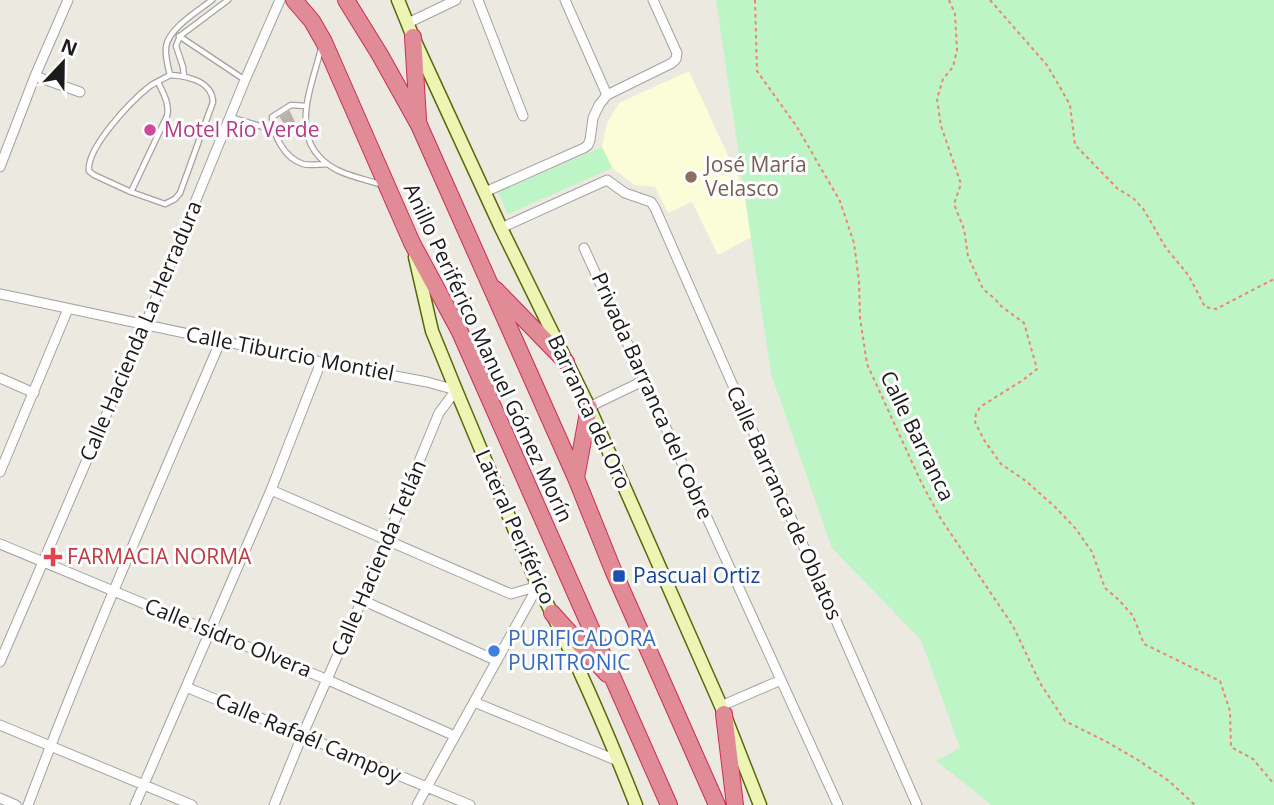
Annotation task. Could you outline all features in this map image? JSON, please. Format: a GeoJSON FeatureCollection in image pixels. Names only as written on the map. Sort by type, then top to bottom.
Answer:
{"type":"FeatureCollection","features":[{"type":"Feature","properties":{"kind":"highway","name":"Anillo Periférico Manuel Gómez Morín"},"geometry":{"type":"LineString","coordinates":[[294,0],[312,21],[324,42],[412,243],[460,332],[669,805]]}},
{"type":"Feature","properties":{"kind":"highway","name":"Anillo Periférico Manuel Gómez Morín"},"geometry":{"type":"LineString","coordinates":[[346,0],[418,125],[576,478],[612,570],[717,805]]}},
{"type":"Feature","properties":{"kind":"highway"},"geometry":{"type":"LineString","coordinates":[[358,0],[403,86],[418,125]]}},
{"type":"Feature","properties":{"kind":"highway"},"geometry":{"type":"LineString","coordinates":[[411,30],[418,125]]}},
{"type":"Feature","properties":{"kind":"highway"},"geometry":{"type":"LineString","coordinates":[[487,281],[566,362]]}},
{"type":"Feature","properties":{"kind":"highway"},"geometry":{"type":"LineString","coordinates":[[576,478],[589,407]]}},
{"type":"Feature","properties":{"kind":"highway"},"geometry":{"type":"LineString","coordinates":[[552,613],[616,683]]}},
{"type":"Feature","properties":{"kind":"highway"},"geometry":{"type":"LineString","coordinates":[[723,710],[735,805]]}},
{"type":"Feature","properties":{"kind":"street"},"geometry":{"type":"LineString","coordinates":[[0,167],[68,0]]}},
{"type":"Feature","properties":{"kind":"street","name":"Calle Hacienda La Herradura"},"geometry":{"type":"LineString","coordinates":[[0,662],[145,325],[280,0]]}},
{"type":"Feature","properties":{"kind":"street"},"geometry":{"type":"LineString","coordinates":[[398,0],[411,30],[456,0]]}},
{"type":"Feature","properties":{"kind":"street"},"geometry":{"type":"LineString","coordinates":[[478,0],[523,116]]}},
{"type":"Feature","properties":{"kind":"street"},"geometry":{"type":"LineString","coordinates":[[565,0],[607,95]]}},
{"type":"Feature","properties":{"kind":"street"},"geometry":{"type":"LineString","coordinates":[[485,192],[584,148],[590,140],[598,105],[607,95],[676,59],[677,53],[653,0]]}},
{"type":"Feature","properties":{"kind":"street","name":"Barranca del Oro"},"geometry":{"type":"LineString","coordinates":[[411,30],[501,228],[589,407],[723,710],[760,805]]}},
{"type":"Feature","properties":{"kind":"street"},"geometry":{"type":"LineString","coordinates":[[35,76],[80,92]]}},
{"type":"Feature","properties":{"kind":"street","name":"Calle Barranca de Oblatos"},"geometry":{"type":"LineString","coordinates":[[501,228],[607,180],[625,193],[651,202],[917,805]]}},
{"type":"Feature","properties":{"kind":"street","name":"Lateral Periférico"},"geometry":{"type":"LineString","coordinates":[[412,243],[432,331],[538,586],[636,805]]}},
{"type":"Feature","properties":{"kind":"street","name":"Privada Barranca del Cobre"},"geometry":{"type":"LineString","coordinates":[[584,247],[838,805]]}},
{"type":"Feature","properties":{"kind":"street","name":"Calle Tiburcio Montiel"},"geometry":{"type":"LineString","coordinates":[[0,294],[456,390]]}},
{"type":"Feature","properties":{"kind":"street"},"geometry":{"type":"LineString","coordinates":[[1,466],[68,309]]}},
{"type":"Feature","properties":{"kind":"street"},"geometry":{"type":"LineString","coordinates":[[28,805],[113,590],[221,340]]}},
{"type":"Feature","properties":{"kind":"street"},"geometry":{"type":"LineString","coordinates":[[135,805],[271,490],[321,362]]}},
{"type":"Feature","properties":{"kind":"street"},"geometry":{"type":"LineString","coordinates":[[0,378],[34,393]]}},
{"type":"Feature","properties":{"kind":"street"},"geometry":{"type":"LineString","coordinates":[[589,407],[645,380]]}},
{"type":"Feature","properties":{"kind":"street","name":"Calle Hacienda Tetlán"},"geometry":{"type":"LineString","coordinates":[[274,805],[439,412],[456,390]]}},
{"type":"Feature","properties":{"kind":"street"},"geometry":{"type":"LineString","coordinates":[[271,490],[511,594],[538,586]]}},
{"type":"Feature","properties":{"kind":"street","name":"Calle Isidro Olvera"},"geometry":{"type":"LineString","coordinates":[[0,544],[328,680],[455,736]]}},
{"type":"Feature","properties":{"kind":"street"},"geometry":{"type":"LineString","coordinates":[[417,805],[538,586]]}},
{"type":"Feature","properties":{"kind":"street"},"geometry":{"type":"LineString","coordinates":[[362,600],[497,661]]}},
{"type":"Feature","properties":{"kind":"street"},"geometry":{"type":"LineString","coordinates":[[723,710],[781,680]]}},
{"type":"Feature","properties":{"kind":"street","name":"Calle Rafaél Campoy"},"geometry":{"type":"LineString","coordinates":[[186,687],[470,805]]}},
{"type":"Feature","properties":{"kind":"street"},"geometry":{"type":"LineString","coordinates":[[474,702],[618,761]]}},
{"type":"Feature","properties":{"kind":"street"},"geometry":{"type":"LineString","coordinates":[[0,725],[192,805]]}},
{"type":"Feature","properties":{"kind":"street"},"geometry":{"type":"LineString","coordinates":[[3,801],[16,805]]}},
{"type":"Feature","properties":{"kind":"lane"},"geometry":{"type":"LineString","coordinates":[[170,75],[166,44],[174,30],[212,0]]}},
{"type":"Feature","properties":{"kind":"lane"},"geometry":{"type":"LineString","coordinates":[[184,76],[176,46],[180,36],[228,0]]}},
{"type":"Feature","properties":{"kind":"lane"},"geometry":{"type":"LineString","coordinates":[[174,30],[245,80]]}},
{"type":"Feature","properties":{"kind":"lane"},"geometry":{"type":"LineString","coordinates":[[324,42],[306,106],[308,139],[316,153],[328,164],[346,174],[387,186]]}},
{"type":"Feature","properties":{"kind":"lane"},"geometry":{"type":"LineString","coordinates":[[170,75],[184,76],[198,80],[214,97],[180,193],[175,199],[164,204],[131,192],[89,171],[88,164],[108,127],[150,86],[170,75]]}},
{"type":"Feature","properties":{"kind":"lane"},"geometry":{"type":"LineString","coordinates":[[131,192],[169,110],[158,82]]}},
{"type":"Feature","properties":{"kind":"lane"},"geometry":{"type":"LineString","coordinates":[[306,106],[290,105],[272,117],[273,130],[279,143],[293,159],[304,165],[328,164]]}},
{"type":"Feature","properties":{"kind":"lane"},"geometry":{"type":"LineString","coordinates":[[230,117],[273,130]]}},
{"type":"Feature","properties":{"kind":"path","name":"Calle Barranca"},"geometry":{"type":"LineString","coordinates":[[755,0],[757,71],[797,127],[840,201],[854,243],[867,364],[941,519],[1013,626],[1040,683],[1065,721],[1138,760],[1169,781],[1195,805]]}},
{"type":"Feature","properties":{"kind":"path"},"geometry":{"type":"LineString","coordinates":[[949,0],[955,14],[957,50],[953,67],[943,79],[937,99],[941,126],[961,184],[954,204],[964,229],[968,256],[982,289],[1024,323],[1037,369],[980,407],[975,422],[1001,464],[1026,481],[1076,529],[1092,552],[1105,588],[1133,616],[1144,644],[1220,681],[1230,711],[1231,747],[1253,759],[1274,784]]}},
{"type":"Feature","properties":{"kind":"path"},"geometry":{"type":"LineString","coordinates":[[990,0],[1046,64],[1064,93],[1070,104],[1075,145],[1118,189],[1133,198],[1144,210],[1166,248],[1189,276],[1205,307],[1216,309],[1274,279]]}},
{"type":"Feature","properties":{"kind":"shaded area"},"geometry":{"type":"Polygon","coordinates":[[[689,71],[763,231],[718,255],[692,202],[668,213],[655,187],[635,185],[612,168],[602,147],[607,123],[619,103],[689,71]]]}},
{"type":"Feature","properties":{"kind":"green space"},"geometry":{"type":"Polygon","coordinates":[[[716,0],[1274,0],[1274,805],[992,805],[936,761],[960,748],[921,640],[832,548],[771,374],[716,0]]]}},
{"type":"Feature","properties":{"kind":"green space"},"geometry":{"type":"Polygon","coordinates":[[[602,147],[612,168],[508,214],[498,192],[602,147]]]}},
{"type":"Feature","properties":{"kind":"building"},"geometry":{"type":"Polygon","coordinates":[[[289,112],[298,130],[290,134],[281,117],[289,112]]]}},
{"type":"Feature","properties":{"kind":"place","name":"Motel Río Verde"},"geometry":{"type":"Point","coordinates":[150,130]}},
{"type":"Feature","properties":{"kind":"place","name":"José María Velasco"},"geometry":{"type":"Point","coordinates":[691,177]}},
{"type":"Feature","properties":{"kind":"place","name":"FARMACIA NORMA"},"geometry":{"type":"Point","coordinates":[53,557]}},
{"type":"Feature","properties":{"kind":"place","name":"Pascual Ortiz"},"geometry":{"type":"Point","coordinates":[619,576]}},
{"type":"Feature","properties":{"kind":"place","name":"PURIFICADORA PURITRONIC"},"geometry":{"type":"Point","coordinates":[494,651]}}]}
